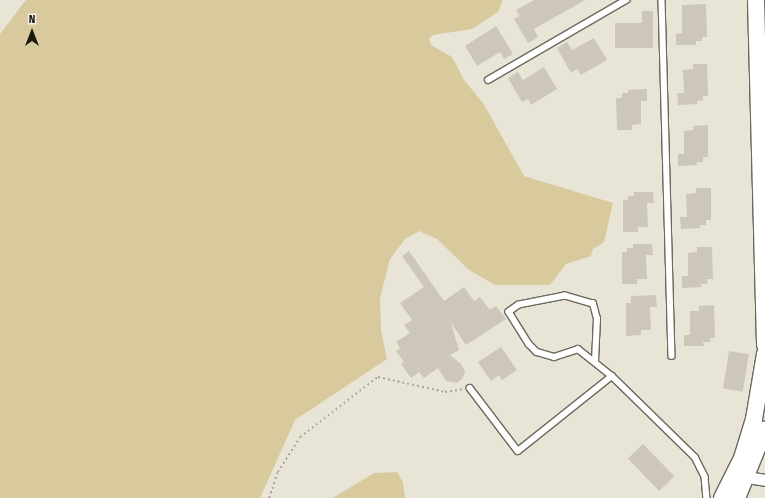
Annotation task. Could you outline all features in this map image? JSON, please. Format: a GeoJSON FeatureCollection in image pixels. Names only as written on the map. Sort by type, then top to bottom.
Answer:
{"type":"FeatureCollection","features":[{"type":"Feature","properties":{"kind":"main road"},"geometry":{"type":"LineString","coordinates":[[756,0],[765,345]]}},
{"type":"Feature","properties":{"kind":"main road"},"geometry":{"type":"LineString","coordinates":[[722,498],[742,458],[754,419],[765,354]]}},
{"type":"Feature","properties":{"kind":"main road"},"geometry":{"type":"LineString","coordinates":[[737,498],[748,477],[764,435]]}},
{"type":"Feature","properties":{"kind":"street"},"geometry":{"type":"LineString","coordinates":[[748,477],[765,480]]}},
{"type":"Feature","properties":{"kind":"lane"},"geometry":{"type":"LineString","coordinates":[[488,80],[626,0]]}},
{"type":"Feature","properties":{"kind":"lane"},"geometry":{"type":"LineString","coordinates":[[662,0],[672,356]]}},
{"type":"Feature","properties":{"kind":"lane"},"geometry":{"type":"LineString","coordinates":[[595,361],[598,319],[593,304],[565,296],[519,305],[508,312],[529,344],[546,356],[554,357],[578,349],[612,376],[695,456],[705,477],[707,498]]}},
{"type":"Feature","properties":{"kind":"lane"},"geometry":{"type":"LineString","coordinates":[[470,388],[518,451],[612,376]]}},
{"type":"Feature","properties":{"kind":"path"},"geometry":{"type":"LineString","coordinates":[[269,498],[278,472],[300,437],[378,377],[445,392],[470,388]]}},
{"type":"Feature","properties":{"kind":"shaded area"},"geometry":{"type":"Polygon","coordinates":[[[26,0],[503,0],[498,12],[472,29],[433,35],[429,39],[431,45],[452,57],[464,80],[483,103],[524,176],[613,203],[604,242],[593,249],[591,256],[566,264],[550,285],[495,285],[469,270],[437,239],[419,231],[405,239],[390,259],[380,298],[381,330],[387,359],[295,420],[260,498],[0,498],[0,34],[26,0]]]}},
{"type":"Feature","properties":{"kind":"shaded area"},"geometry":{"type":"Polygon","coordinates":[[[397,472],[403,482],[405,498],[333,498],[374,473],[397,472]]]}},
{"type":"Feature","properties":{"kind":"building"},"geometry":{"type":"Polygon","coordinates":[[[534,0],[585,0],[534,29],[538,37],[528,43],[514,19],[520,16],[516,10],[534,0]]]}},
{"type":"Feature","properties":{"kind":"building"},"geometry":{"type":"Polygon","coordinates":[[[706,4],[707,37],[702,37],[702,41],[696,41],[696,45],[676,45],[676,34],[682,33],[682,5],[706,4]]]}},
{"type":"Feature","properties":{"kind":"building"},"geometry":{"type":"Polygon","coordinates":[[[642,11],[653,11],[653,48],[615,48],[615,23],[642,23],[642,11]]]}},
{"type":"Feature","properties":{"kind":"building"},"geometry":{"type":"Polygon","coordinates":[[[496,26],[513,54],[504,59],[500,52],[477,66],[465,46],[496,26]]]}},
{"type":"Feature","properties":{"kind":"building"},"geometry":{"type":"Polygon","coordinates":[[[594,38],[607,60],[581,75],[577,69],[571,73],[557,48],[567,42],[572,50],[594,38]]]}},
{"type":"Feature","properties":{"kind":"building"},"geometry":{"type":"Polygon","coordinates":[[[693,64],[707,64],[708,96],[703,96],[703,100],[697,101],[697,104],[678,105],[677,93],[684,93],[683,70],[693,69],[693,64]]]}},
{"type":"Feature","properties":{"kind":"building"},"geometry":{"type":"Polygon","coordinates":[[[544,67],[557,89],[531,105],[528,99],[522,102],[508,78],[518,72],[523,80],[544,67]]]}},
{"type":"Feature","properties":{"kind":"building"},"geometry":{"type":"Polygon","coordinates":[[[647,89],[647,101],[641,101],[641,124],[632,125],[632,130],[617,130],[616,98],[622,98],[622,93],[628,93],[628,90],[647,89]]]}},
{"type":"Feature","properties":{"kind":"building"},"geometry":{"type":"Polygon","coordinates":[[[708,125],[708,157],[703,157],[703,162],[697,162],[697,165],[678,166],[678,154],[684,154],[684,131],[693,130],[693,126],[708,125]]]}},
{"type":"Feature","properties":{"kind":"building"},"geometry":{"type":"Polygon","coordinates":[[[696,188],[711,188],[711,220],[706,220],[706,225],[700,225],[700,228],[681,229],[680,217],[687,217],[686,194],[696,193],[696,188]]]}},
{"type":"Feature","properties":{"kind":"building"},"geometry":{"type":"Polygon","coordinates":[[[634,192],[653,192],[654,203],[647,203],[648,227],[638,227],[638,232],[623,232],[623,200],[628,200],[628,196],[634,196],[634,192]]]}},
{"type":"Feature","properties":{"kind":"building"},"geometry":{"type":"Polygon","coordinates":[[[633,244],[652,244],[653,255],[646,255],[647,279],[637,279],[637,284],[622,284],[622,252],[627,252],[627,248],[633,248],[633,244]]]}},
{"type":"Feature","properties":{"kind":"building"},"geometry":{"type":"Polygon","coordinates":[[[697,247],[712,247],[713,279],[707,279],[708,284],[701,284],[701,287],[682,288],[682,276],[688,276],[688,253],[697,252],[697,247]]]}},
{"type":"Feature","properties":{"kind":"building"},"geometry":{"type":"Polygon","coordinates":[[[409,251],[444,301],[464,287],[474,301],[480,297],[490,310],[496,306],[506,319],[466,345],[451,323],[459,350],[450,355],[461,364],[465,371],[463,378],[457,383],[446,381],[438,368],[424,378],[419,372],[411,378],[401,364],[404,362],[396,351],[400,348],[396,342],[410,333],[404,325],[412,320],[400,303],[424,287],[402,256],[409,251]]]}},
{"type":"Feature","properties":{"kind":"building"},"geometry":{"type":"Polygon","coordinates":[[[656,295],[657,307],[650,307],[651,330],[641,330],[641,335],[626,336],[626,303],[631,303],[631,296],[656,295]]]}},
{"type":"Feature","properties":{"kind":"building"},"geometry":{"type":"Polygon","coordinates":[[[714,305],[715,338],[710,338],[710,342],[703,342],[704,346],[684,346],[684,335],[690,335],[690,311],[699,311],[699,306],[714,305]]]}},
{"type":"Feature","properties":{"kind":"building"},"geometry":{"type":"Polygon","coordinates":[[[501,347],[517,370],[502,380],[499,375],[491,381],[478,362],[501,347]]]}},
{"type":"Feature","properties":{"kind":"building"},"geometry":{"type":"Polygon","coordinates":[[[729,351],[749,354],[743,392],[723,389],[729,351]]]}},
{"type":"Feature","properties":{"kind":"building"},"geometry":{"type":"Polygon","coordinates":[[[643,444],[674,476],[659,491],[628,459],[643,444]]]}}]}
